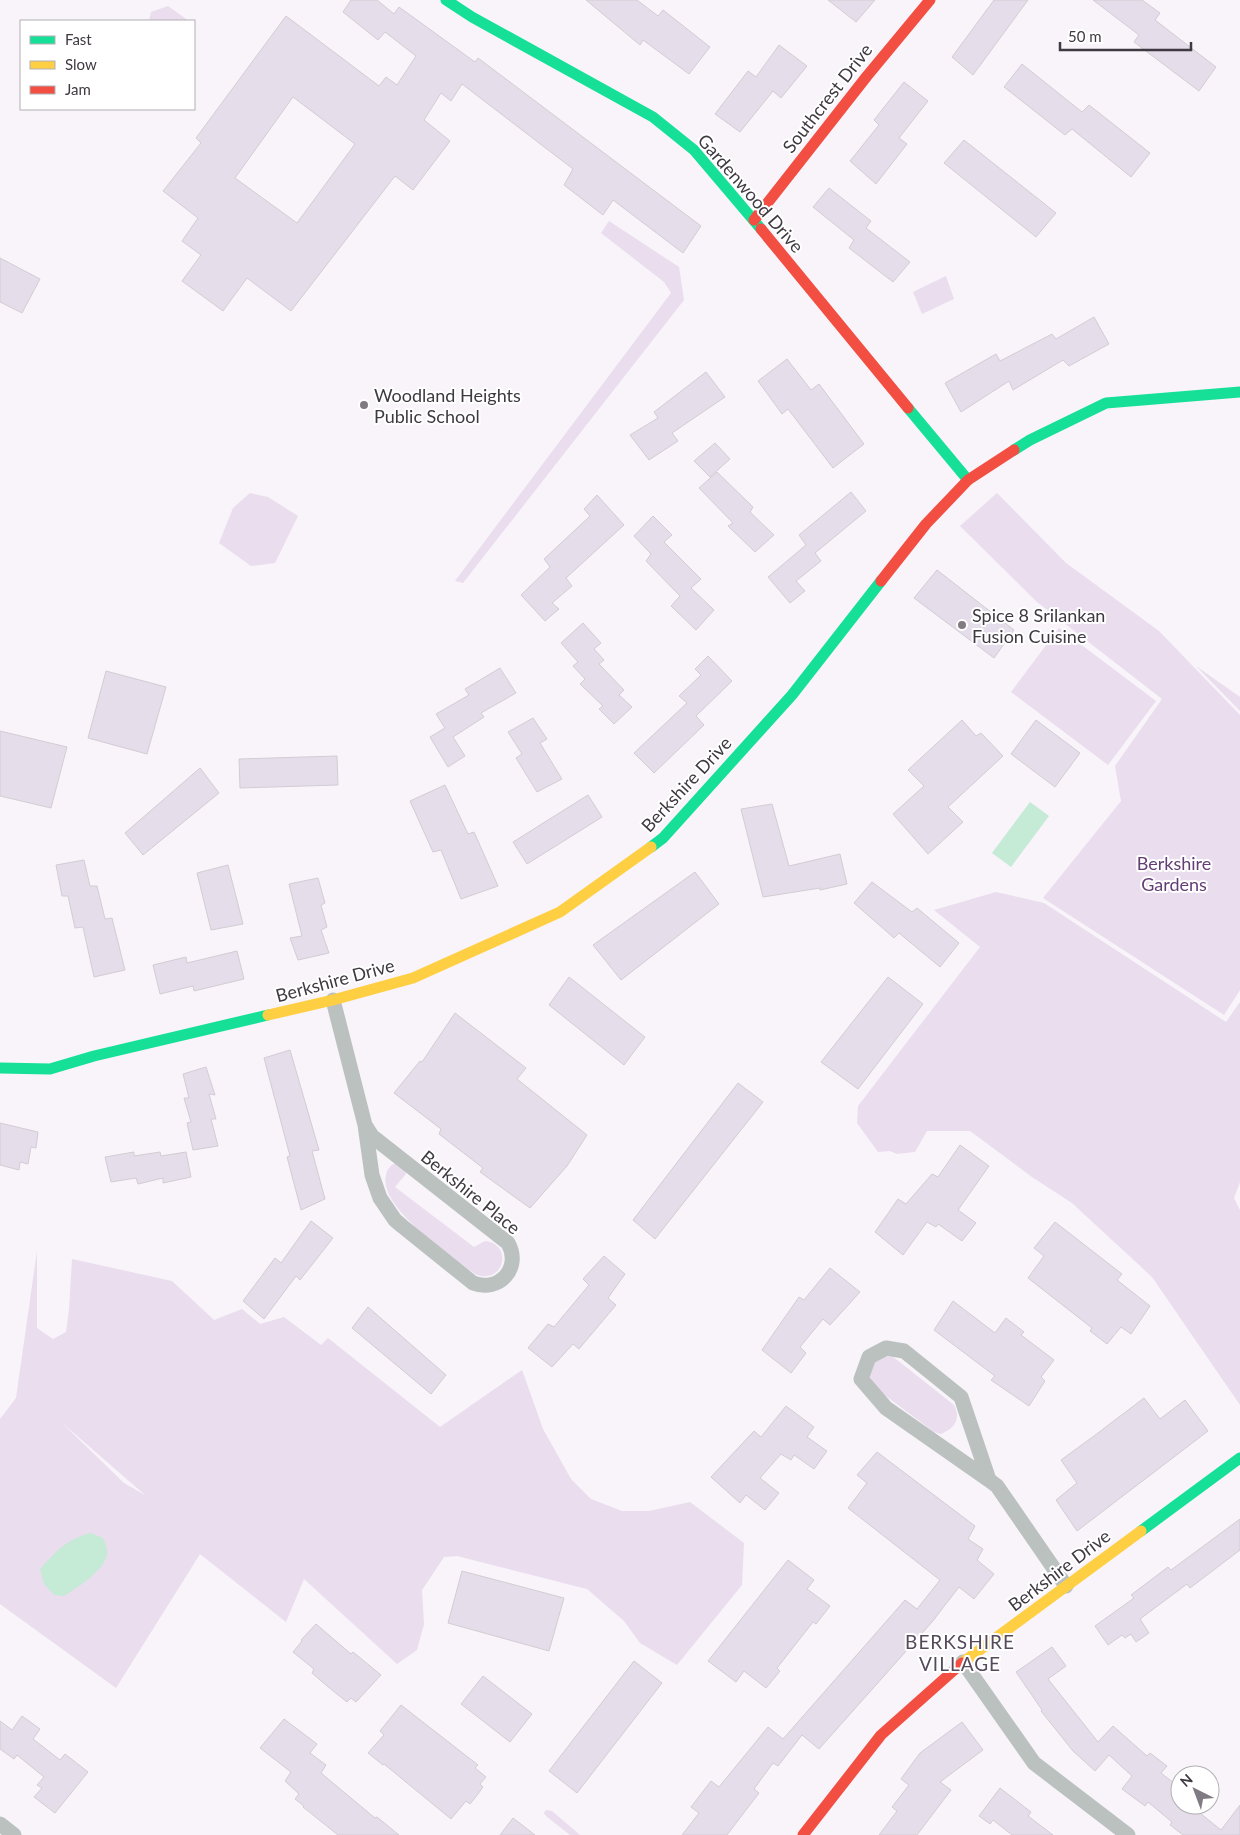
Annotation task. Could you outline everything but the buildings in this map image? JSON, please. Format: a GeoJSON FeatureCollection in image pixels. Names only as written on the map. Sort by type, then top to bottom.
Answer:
{"type":"FeatureCollection","features":[{"type":"Feature","properties":{"kind":"street","name":"Gardenwood Drive"},"geometry":{"type":"LineString","coordinates":[[446,0],[472,18],[654,117],[694,150],[968,480]]}},
{"type":"Feature","properties":{"kind":"street","name":"Southcrest Drive"},"geometry":{"type":"LineString","coordinates":[[754,220],[867,76],[930,0]]}},
{"type":"Feature","properties":{"kind":"street","name":"Berkshire Drive"},"geometry":{"type":"LineString","coordinates":[[0,1068],[50,1069],[94,1056],[333,1000],[413,978],[560,912],[663,838],[792,694],[926,524],[968,480],[1030,440],[1106,403],[1240,392]]}},
{"type":"Feature","properties":{"kind":"street","name":"Berkshire Place"},"geometry":{"type":"LineString","coordinates":[[333,1000],[365,1125],[369,1163],[375,1187],[385,1207],[395,1220],[473,1283],[482,1286],[492,1286],[502,1280],[510,1270],[513,1260],[513,1251],[508,1243],[372,1136],[365,1125]]}},
{"type":"Feature","properties":{"kind":"street"},"geometry":{"type":"LineString","coordinates":[[989,1480],[961,1397],[904,1350],[886,1348],[869,1357],[862,1379],[886,1408],[997,1486],[1066,1586]]}},
{"type":"Feature","properties":{"kind":"street","name":"Berkshire Drive"},"geometry":{"type":"LineString","coordinates":[[803,1835],[881,1735],[963,1662],[1240,1458]]}},
{"type":"Feature","properties":{"kind":"street"},"geometry":{"type":"LineString","coordinates":[[963,1662],[1034,1763],[1128,1835]]}},
{"type":"Feature","properties":{"kind":"street"},"geometry":{"type":"LineString","coordinates":[[0,1824],[14,1835]]}},
{"type":"Feature","properties":{"kind":"green space"},"geometry":{"type":"Polygon","coordinates":[[[168,6],[188,20],[149,20],[151,12],[168,6]]]}},
{"type":"Feature","properties":{"kind":"green space"},"geometry":{"type":"Polygon","coordinates":[[[609,221],[679,267],[684,300],[463,583],[455,581],[671,293],[664,282],[601,233],[609,221]]]}},
{"type":"Feature","properties":{"kind":"green space"},"geometry":{"type":"Polygon","coordinates":[[[946,276],[954,299],[922,314],[913,292],[946,276]]]}},
{"type":"Feature","properties":{"kind":"green space"},"geometry":{"type":"Polygon","coordinates":[[[250,493],[268,497],[298,516],[275,563],[251,566],[219,543],[233,508],[250,493]]]}},
{"type":"Feature","properties":{"kind":"green space","name":"Berkshire Gardens"},"geometry":{"type":"Polygon","coordinates":[[[997,493],[1066,563],[1159,631],[1240,715],[1240,990],[1224,1015],[1043,898],[1121,801],[1115,766],[1162,699],[1037,602],[960,526],[997,493]]]}},
{"type":"Feature","properties":{"kind":"green space"},"geometry":{"type":"Polygon","coordinates":[[[1059,628],[1156,701],[1108,765],[1011,692],[1059,628]]]}},
{"type":"Feature","properties":{"kind":"green space"},"geometry":{"type":"Polygon","coordinates":[[[1196,666],[1240,697],[1240,711],[1196,666]]]}},
{"type":"Feature","properties":{"kind":"green space"},"geometry":{"type":"Polygon","coordinates":[[[996,892],[1044,903],[1226,1022],[1240,1002],[1240,1182],[1234,1198],[1240,1210],[1240,1405],[1152,1277],[1072,1203],[1032,1177],[970,1131],[927,1131],[915,1152],[897,1154],[890,1151],[878,1152],[857,1123],[858,1106],[980,947],[934,910],[996,892]]]}},
{"type":"Feature","properties":{"kind":"green space"},"geometry":{"type":"Polygon","coordinates":[[[395,1163],[406,1174],[395,1187],[474,1247],[485,1241],[494,1244],[500,1249],[502,1256],[499,1270],[485,1276],[475,1274],[419,1230],[405,1216],[393,1202],[387,1188],[386,1173],[395,1163]]]}},
{"type":"Feature","properties":{"kind":"green space"},"geometry":{"type":"Polygon","coordinates":[[[37,1251],[37,1328],[53,1339],[66,1332],[72,1259],[172,1281],[214,1320],[242,1309],[260,1324],[284,1317],[321,1345],[328,1338],[440,1427],[522,1370],[543,1429],[571,1479],[591,1499],[622,1511],[649,1511],[690,1502],[744,1543],[742,1585],[677,1665],[640,1643],[624,1621],[587,1589],[457,1556],[444,1557],[422,1590],[424,1624],[417,1650],[397,1664],[304,1579],[286,1622],[200,1554],[116,1688],[0,1604],[0,1419],[16,1398],[37,1251]],[[60,1421],[124,1483],[145,1495],[60,1421]]]}},
{"type":"Feature","properties":{"kind":"green space"},"geometry":{"type":"Polygon","coordinates":[[[886,1356],[893,1357],[954,1405],[957,1419],[950,1429],[941,1434],[934,1432],[874,1386],[870,1380],[870,1374],[874,1361],[886,1356]]]}},
{"type":"Feature","properties":{"kind":"green space"},"geometry":{"type":"Polygon","coordinates":[[[546,1810],[552,1811],[580,1835],[570,1835],[546,1816],[544,1813],[546,1810]]]}},
{"type":"Feature","properties":{"kind":"shaded area"},"geometry":{"type":"Polygon","coordinates":[[[1030,802],[1049,816],[1011,867],[992,853],[1030,802]]]}},
{"type":"Feature","properties":{"kind":"shaded area"},"geometry":{"type":"Polygon","coordinates":[[[91,1533],[103,1538],[107,1550],[105,1560],[90,1578],[76,1588],[64,1596],[54,1595],[44,1584],[40,1569],[68,1542],[91,1533]]]}},
{"type":"Feature","properties":{"kind":"traffic: fast"},"geometry":{"type":"LineString","coordinates":[[446,0],[472,17],[653,117],[694,150],[761,229]]}},
{"type":"Feature","properties":{"kind":"traffic: fast"},"geometry":{"type":"LineString","coordinates":[[1014,450],[1030,440],[1106,403],[1240,392]]}},
{"type":"Feature","properties":{"kind":"traffic: fast"},"geometry":{"type":"LineString","coordinates":[[908,408],[968,480]]}},
{"type":"Feature","properties":{"kind":"traffic: fast"},"geometry":{"type":"LineString","coordinates":[[651,847],[663,838],[792,695],[881,581]]}},
{"type":"Feature","properties":{"kind":"traffic: fast"},"geometry":{"type":"LineString","coordinates":[[0,1068],[50,1069],[94,1056],[268,1015]]}},
{"type":"Feature","properties":{"kind":"traffic: fast"},"geometry":{"type":"LineString","coordinates":[[1141,1531],[1240,1458]]}},
{"type":"Feature","properties":{"kind":"traffic: slow"},"geometry":{"type":"LineString","coordinates":[[268,1015],[333,1000],[413,978],[560,912],[651,847]]}},
{"type":"Feature","properties":{"kind":"traffic: slow"},"geometry":{"type":"LineString","coordinates":[[962,1663],[1141,1531]]}},
{"type":"Feature","properties":{"kind":"traffic: jam"},"geometry":{"type":"LineString","coordinates":[[754,220],[867,76],[930,0]]}},
{"type":"Feature","properties":{"kind":"traffic: jam"},"geometry":{"type":"LineString","coordinates":[[761,229],[908,408]]}},
{"type":"Feature","properties":{"kind":"traffic: jam"},"geometry":{"type":"LineString","coordinates":[[881,581],[926,524],[968,480],[1014,450]]}},
{"type":"Feature","properties":{"kind":"traffic: jam"},"geometry":{"type":"LineString","coordinates":[[803,1835],[881,1735],[962,1663]]}},
{"type":"Feature","properties":{"kind":"place","name":"Woodland Heights Public School"},"geometry":{"type":"Point","coordinates":[364,405]}},
{"type":"Feature","properties":{"kind":"place","name":"Spice 8 Srilankan Fusion Cuisine"},"geometry":{"type":"Point","coordinates":[962,625]}},
{"type":"Feature","properties":{"kind":"district","name":"BERKSHIRE VILLAGE"},"geometry":{"type":"Point","coordinates":[960,1652]}}]}
